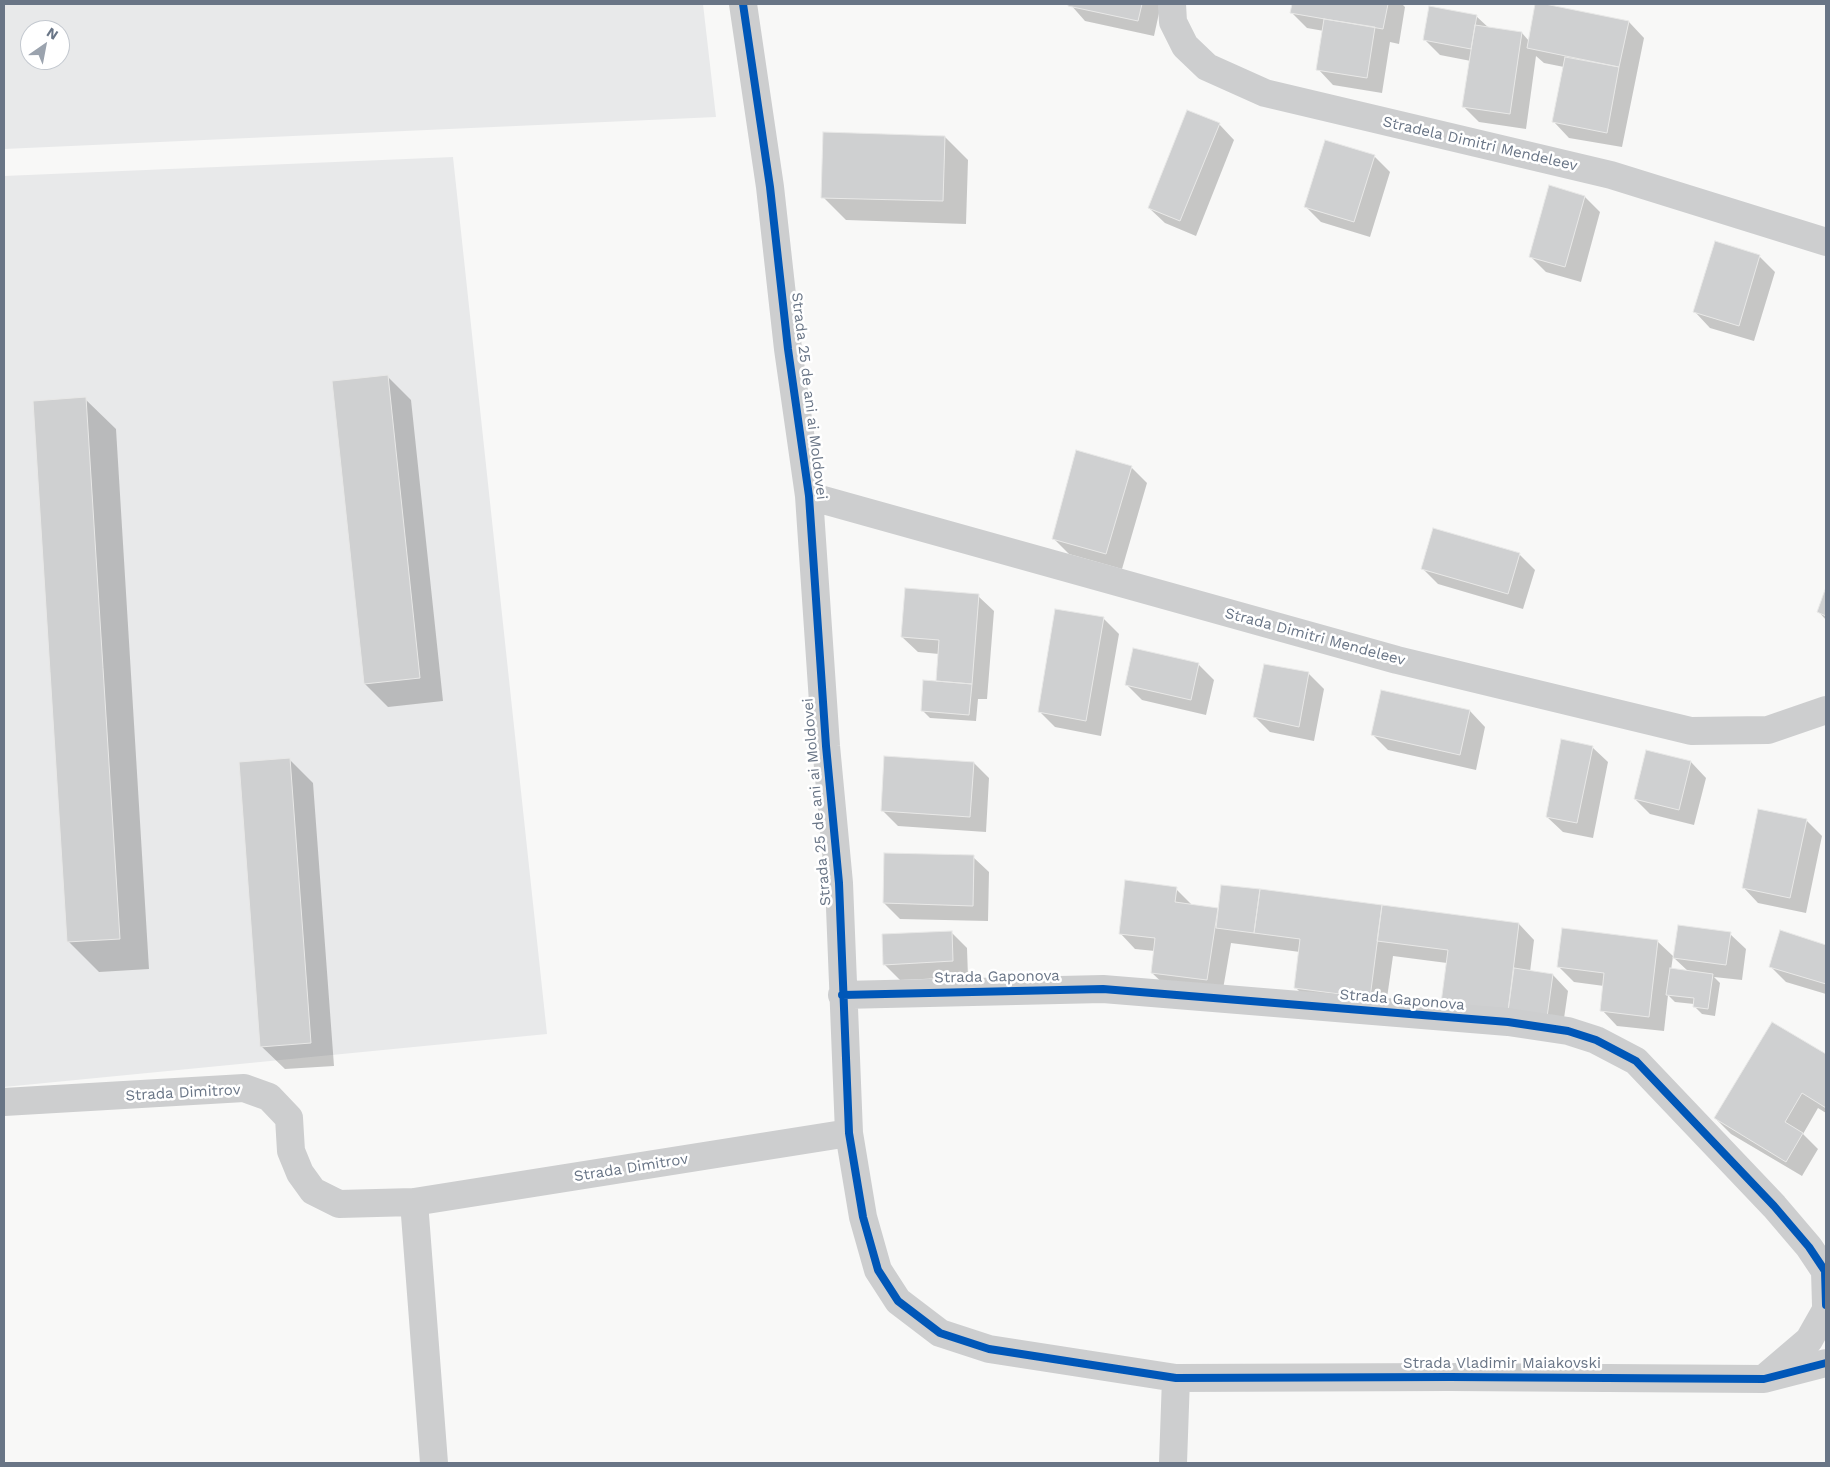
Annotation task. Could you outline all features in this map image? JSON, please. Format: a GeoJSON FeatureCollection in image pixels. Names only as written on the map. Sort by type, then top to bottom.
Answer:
{"type":"FeatureCollection","features":[{"type":"Feature","properties":{"kind":"street","name":"Strada 25 de ani ai Moldovei"},"geometry":{"type":"LineString","coordinates":[[744,4],[770,186],[788,349],[809,496],[826,746],[839,884],[849,1133],[863,1217],[878,1270],[898,1301],[940,1333],[989,1349],[1176,1378]]}},
{"type":"Feature","properties":{"kind":"street","name":"Stradela Dimitri Mendeleev"},"geometry":{"type":"LineString","coordinates":[[1172,4],[1173,22],[1185,46],[1207,67],[1265,94],[1612,175],[1826,242]]}},
{"type":"Feature","properties":{"kind":"street","name":"Strada Dimitri Mendeleev"},"geometry":{"type":"LineString","coordinates":[[809,496],[1398,660],[1691,731],[1768,730],[1826,710]]}},
{"type":"Feature","properties":{"kind":"street","name":"Strada Gaponova"},"geometry":{"type":"LineString","coordinates":[[842,995],[1104,988],[1508,1022],[1575,1033],[1596,1040],[1636,1062],[1774,1206],[1809,1247],[1825,1271],[1826,1305]]}},
{"type":"Feature","properties":{"kind":"street","name":"Strada Dimitrov"},"geometry":{"type":"LineString","coordinates":[[4,1102],[244,1088],[269,1097],[289,1118],[291,1151],[300,1173],[313,1191],[339,1204],[414,1202],[849,1133]]}},
{"type":"Feature","properties":{"kind":"street"},"geometry":{"type":"LineString","coordinates":[[414,1202],[434,1463]]}},
{"type":"Feature","properties":{"kind":"street"},"geometry":{"type":"LineString","coordinates":[[1764,1379],[1809,1340],[1826,1310]]}},
{"type":"Feature","properties":{"kind":"street","name":"Strada Vladimir Maiakovski"},"geometry":{"type":"LineString","coordinates":[[1176,1378],[1764,1379],[1826,1363]]}},
{"type":"Feature","properties":{"kind":"street"},"geometry":{"type":"LineString","coordinates":[[1173,1463],[1176,1378]]}},
{"type":"Feature","properties":{"kind":"shaded area"},"geometry":{"type":"Polygon","coordinates":[[[4,4],[703,4],[716,117],[4,149],[4,4]]]}},
{"type":"Feature","properties":{"kind":"shaded area"},"geometry":{"type":"Polygon","coordinates":[[[453,157],[547,1034],[4,1087],[4,176],[453,157]]]}},
{"type":"Feature","properties":{"kind":"building"},"geometry":{"type":"Polygon","coordinates":[[[1068,4],[1142,4],[1138,21],[1068,6],[1068,4]]]}},
{"type":"Feature","properties":{"kind":"building"},"geometry":{"type":"Polygon","coordinates":[[[1292,4],[1388,4],[1383,29],[1290,13],[1292,4]]]}},
{"type":"Feature","properties":{"kind":"building"},"geometry":{"type":"Polygon","coordinates":[[[1535,4],[1545,4],[1629,21],[1619,67],[1527,48],[1535,4]]]}},
{"type":"Feature","properties":{"kind":"building"},"geometry":{"type":"Polygon","coordinates":[[[1429,6],[1477,15],[1471,49],[1423,40],[1429,6]]]}},
{"type":"Feature","properties":{"kind":"building"},"geometry":{"type":"Polygon","coordinates":[[[1324,19],[1375,27],[1367,78],[1316,70],[1324,19]]]}},
{"type":"Feature","properties":{"kind":"building"},"geometry":{"type":"Polygon","coordinates":[[[1475,25],[1522,32],[1510,114],[1462,107],[1475,25]]]}},
{"type":"Feature","properties":{"kind":"building"},"geometry":{"type":"Polygon","coordinates":[[[1565,57],[1619,67],[1607,133],[1552,122],[1565,57]]]}},
{"type":"Feature","properties":{"kind":"building"},"geometry":{"type":"Polygon","coordinates":[[[1187,110],[1220,123],[1180,221],[1148,208],[1187,110]]]}},
{"type":"Feature","properties":{"kind":"building"},"geometry":{"type":"Polygon","coordinates":[[[823,132],[945,136],[943,201],[821,198],[823,132]]]}},
{"type":"Feature","properties":{"kind":"building"},"geometry":{"type":"Polygon","coordinates":[[[1325,140],[1375,155],[1354,222],[1304,207],[1325,140]]]}},
{"type":"Feature","properties":{"kind":"building"},"geometry":{"type":"Polygon","coordinates":[[[1549,185],[1585,196],[1565,267],[1529,257],[1549,185]]]}},
{"type":"Feature","properties":{"kind":"building"},"geometry":{"type":"Polygon","coordinates":[[[1715,241],[1760,255],[1739,326],[1693,312],[1715,241]]]}},
{"type":"Feature","properties":{"kind":"building"},"geometry":{"type":"Polygon","coordinates":[[[388,375],[420,678],[364,684],[332,381],[388,375]]]}},
{"type":"Feature","properties":{"kind":"building"},"geometry":{"type":"Polygon","coordinates":[[[86,397],[120,939],[67,942],[33,401],[86,397]]]}},
{"type":"Feature","properties":{"kind":"building"},"geometry":{"type":"Polygon","coordinates":[[[1076,450],[1132,466],[1106,554],[1052,539],[1076,450]]]}},
{"type":"Feature","properties":{"kind":"building"},"geometry":{"type":"Polygon","coordinates":[[[1433,528],[1520,553],[1508,594],[1421,569],[1433,528]]]}},
{"type":"Feature","properties":{"kind":"building"},"geometry":{"type":"Polygon","coordinates":[[[1826,587],[1826,616],[1817,612],[1826,587]]]}},
{"type":"Feature","properties":{"kind":"building"},"geometry":{"type":"Polygon","coordinates":[[[905,588],[979,594],[972,684],[936,681],[939,640],[901,637],[905,588]]]}},
{"type":"Feature","properties":{"kind":"building"},"geometry":{"type":"Polygon","coordinates":[[[1055,609],[1104,617],[1086,721],[1038,712],[1055,609]]]}},
{"type":"Feature","properties":{"kind":"building"},"geometry":{"type":"Polygon","coordinates":[[[1133,648],[1199,663],[1191,700],[1125,685],[1133,648]]]}},
{"type":"Feature","properties":{"kind":"building"},"geometry":{"type":"Polygon","coordinates":[[[1264,664],[1309,672],[1299,727],[1253,717],[1264,664]]]}},
{"type":"Feature","properties":{"kind":"building"},"geometry":{"type":"Polygon","coordinates":[[[923,680],[972,684],[969,715],[921,711],[923,680]]]}},
{"type":"Feature","properties":{"kind":"building"},"geometry":{"type":"Polygon","coordinates":[[[1381,690],[1470,710],[1460,755],[1371,735],[1381,690]]]}},
{"type":"Feature","properties":{"kind":"building"},"geometry":{"type":"Polygon","coordinates":[[[1561,739],[1593,746],[1577,823],[1546,817],[1561,739]]]}},
{"type":"Feature","properties":{"kind":"building"},"geometry":{"type":"Polygon","coordinates":[[[1646,750],[1691,761],[1679,810],[1634,799],[1646,750]]]}},
{"type":"Feature","properties":{"kind":"building"},"geometry":{"type":"Polygon","coordinates":[[[884,756],[974,762],[970,817],[881,811],[884,756]]]}},
{"type":"Feature","properties":{"kind":"building"},"geometry":{"type":"Polygon","coordinates":[[[290,758],[311,1043],[260,1047],[239,762],[290,758]]]}},
{"type":"Feature","properties":{"kind":"building"},"geometry":{"type":"Polygon","coordinates":[[[1758,809],[1807,819],[1790,898],[1742,888],[1758,809]]]}},
{"type":"Feature","properties":{"kind":"building"},"geometry":{"type":"Polygon","coordinates":[[[884,853],[974,855],[973,906],[883,903],[884,853]]]}},
{"type":"Feature","properties":{"kind":"building"},"geometry":{"type":"Polygon","coordinates":[[[1125,880],[1177,887],[1175,902],[1218,908],[1207,980],[1151,973],[1155,938],[1119,934],[1125,880]]]}},
{"type":"Feature","properties":{"kind":"building"},"geometry":{"type":"Polygon","coordinates":[[[1221,885],[1260,889],[1254,933],[1216,928],[1221,885]]]}},
{"type":"Feature","properties":{"kind":"building"},"geometry":{"type":"Polygon","coordinates":[[[1260,889],[1382,905],[1370,998],[1294,988],[1300,939],[1254,933],[1260,889]]]}},
{"type":"Feature","properties":{"kind":"building"},"geometry":{"type":"Polygon","coordinates":[[[1382,905],[1519,923],[1508,1011],[1441,1003],[1448,950],[1377,941],[1382,905]]]}},
{"type":"Feature","properties":{"kind":"building"},"geometry":{"type":"Polygon","coordinates":[[[1678,925],[1731,932],[1726,965],[1673,958],[1678,925]]]}},
{"type":"Feature","properties":{"kind":"building"},"geometry":{"type":"Polygon","coordinates":[[[1562,928],[1658,940],[1649,1017],[1600,1011],[1604,973],[1557,967],[1562,928]]]}},
{"type":"Feature","properties":{"kind":"building"},"geometry":{"type":"Polygon","coordinates":[[[1780,930],[1826,945],[1826,984],[1769,967],[1780,930]]]}},
{"type":"Feature","properties":{"kind":"building"},"geometry":{"type":"Polygon","coordinates":[[[952,931],[953,961],[883,965],[882,934],[952,931]]]}},
{"type":"Feature","properties":{"kind":"building"},"geometry":{"type":"Polygon","coordinates":[[[1514,968],[1553,974],[1547,1017],[1508,1011],[1514,968]]]}},
{"type":"Feature","properties":{"kind":"building"},"geometry":{"type":"Polygon","coordinates":[[[1670,968],[1713,974],[1708,1009],[1693,1007],[1694,998],[1666,995],[1670,968]]]}},
{"type":"Feature","properties":{"kind":"building"},"geometry":{"type":"Polygon","coordinates":[[[1772,1022],[1826,1054],[1826,1108],[1802,1093],[1785,1122],[1803,1133],[1786,1162],[1714,1118],[1772,1022]]]}},
{"type":"Feature","properties":{"kind":"cycle path"},"geometry":{"type":"LineString","coordinates":[[743,4],[770,187],[788,349],[809,496],[826,746],[839,883],[849,1133],[863,1217],[878,1270],[898,1301],[940,1333],[989,1349],[1176,1378],[1764,1379],[1826,1363]]}},
{"type":"Feature","properties":{"kind":"cycle path"},"geometry":{"type":"LineString","coordinates":[[842,995],[1103,989],[1508,1022],[1568,1031],[1596,1040],[1636,1061],[1774,1206],[1809,1247],[1825,1271],[1826,1305]]}}]}
